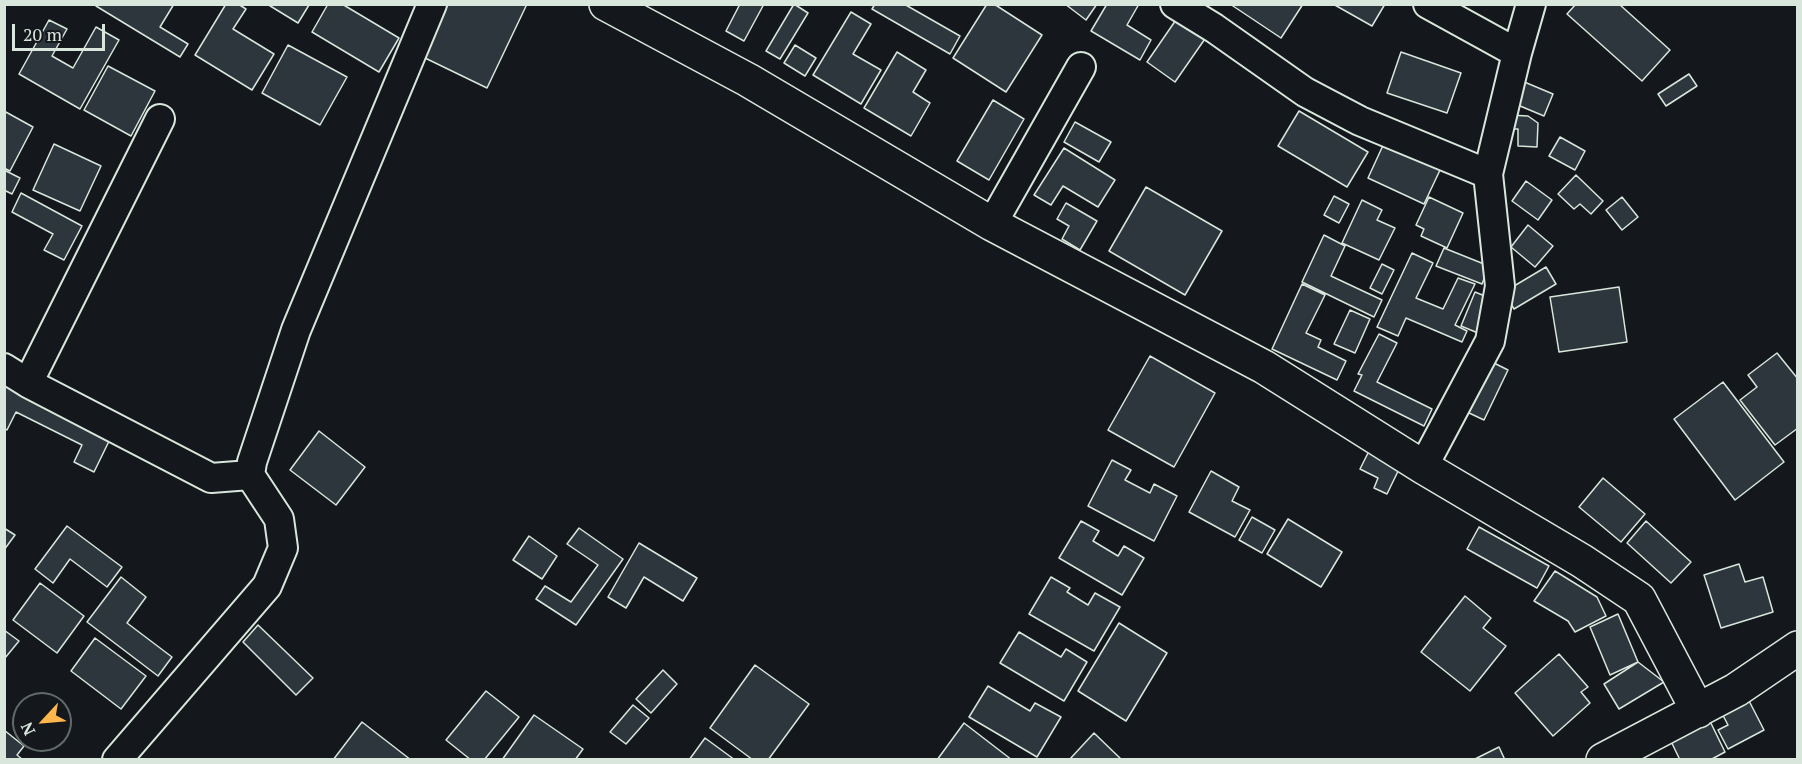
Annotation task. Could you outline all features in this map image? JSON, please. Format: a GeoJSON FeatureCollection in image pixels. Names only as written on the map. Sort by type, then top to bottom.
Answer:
{"type":"FeatureCollection","features":[{"type":"Feature","properties":{"kind":"street"},"geometry":{"type":"LineString","coordinates":[[117,759],[267,586],[283,548],[279,519],[250,475],[252,462],[296,330],[432,4]]}},
{"type":"Feature","properties":{"kind":"street"},"geometry":{"type":"LineString","coordinates":[[606,4],[748,80],[992,224],[1264,367],[1423,467],[1582,561],[1639,599],[1698,711]]}},
{"type":"Feature","properties":{"kind":"street"},"geometry":{"type":"LineString","coordinates":[[1175,4],[1214,28],[1305,92],[1360,121],[1488,174]]}},
{"type":"Feature","properties":{"kind":"street"},"geometry":{"type":"LineString","coordinates":[[1428,4],[1517,53]]}},
{"type":"Feature","properties":{"kind":"street"},"geometry":{"type":"LineString","coordinates":[[1423,467],[1490,341],[1500,286],[1488,174],[1531,4]]}},
{"type":"Feature","properties":{"kind":"street"},"geometry":{"type":"LineString","coordinates":[[992,224],[1081,67]]}},
{"type":"Feature","properties":{"kind":"street"},"geometry":{"type":"LineString","coordinates":[[28,383],[160,119]]}},
{"type":"Feature","properties":{"kind":"street"},"geometry":{"type":"LineString","coordinates":[[4,368],[28,383],[211,478],[250,475]]}},
{"type":"Feature","properties":{"kind":"street"},"geometry":{"type":"LineString","coordinates":[[1603,759],[1737,690],[1797,648]]}},
{"type":"Feature","properties":{"kind":"building"},"geometry":{"type":"Polygon","coordinates":[[[97,4],[174,4],[160,27],[188,44],[180,57],[96,6],[97,4]]]}},
{"type":"Feature","properties":{"kind":"building"},"geometry":{"type":"Polygon","coordinates":[[[226,4],[238,4],[246,9],[233,29],[274,54],[252,90],[195,55],[226,4]]]}},
{"type":"Feature","properties":{"kind":"building"},"geometry":{"type":"Polygon","coordinates":[[[267,4],[308,4],[309,5],[298,23],[267,4]]]}},
{"type":"Feature","properties":{"kind":"building"},"geometry":{"type":"Polygon","coordinates":[[[328,4],[342,4],[399,38],[379,72],[312,32],[328,4]]]}},
{"type":"Feature","properties":{"kind":"building"},"geometry":{"type":"Polygon","coordinates":[[[448,4],[527,4],[487,88],[423,57],[448,4]]]}},
{"type":"Feature","properties":{"kind":"building"},"geometry":{"type":"Polygon","coordinates":[[[740,4],[764,4],[744,41],[726,31],[740,4]]]}},
{"type":"Feature","properties":{"kind":"building"},"geometry":{"type":"Polygon","coordinates":[[[794,4],[808,13],[780,59],[766,51],[794,4]]]}},
{"type":"Feature","properties":{"kind":"building"},"geometry":{"type":"Polygon","coordinates":[[[875,4],[904,4],[960,36],[950,54],[872,9],[875,4]]]}},
{"type":"Feature","properties":{"kind":"building"},"geometry":{"type":"Polygon","coordinates":[[[987,4],[994,4],[1042,35],[1006,92],[953,58],[987,4]]]}},
{"type":"Feature","properties":{"kind":"building"},"geometry":{"type":"Polygon","coordinates":[[[1065,4],[1097,4],[1086,20],[1065,4]]]}},
{"type":"Feature","properties":{"kind":"building"},"geometry":{"type":"Polygon","coordinates":[[[1107,4],[1139,4],[1127,25],[1151,40],[1140,60],[1091,31],[1107,4]]]}},
{"type":"Feature","properties":{"kind":"building"},"geometry":{"type":"Polygon","coordinates":[[[1230,4],[1303,4],[1281,38],[1230,4]]]}},
{"type":"Feature","properties":{"kind":"building"},"geometry":{"type":"Polygon","coordinates":[[[1333,4],[1385,4],[1372,26],[1333,4]]]}},
{"type":"Feature","properties":{"kind":"building"},"geometry":{"type":"Polygon","coordinates":[[[1576,4],[1619,4],[1670,50],[1642,81],[1567,14],[1576,4]]]}},
{"type":"Feature","properties":{"kind":"building"},"geometry":{"type":"Polygon","coordinates":[[[851,12],[871,24],[853,54],[881,70],[861,104],[813,75],[851,12]]]}},
{"type":"Feature","properties":{"kind":"building"},"geometry":{"type":"Polygon","coordinates":[[[1180,14],[1209,33],[1175,82],[1147,62],[1180,14]]]}},
{"type":"Feature","properties":{"kind":"building"},"geometry":{"type":"Polygon","coordinates":[[[49,20],[67,29],[52,56],[73,68],[96,27],[119,40],[80,109],[19,74],[49,20]]]}},
{"type":"Feature","properties":{"kind":"building"},"geometry":{"type":"Polygon","coordinates":[[[288,45],[347,77],[320,125],[262,93],[288,45]]]}},
{"type":"Feature","properties":{"kind":"building"},"geometry":{"type":"Polygon","coordinates":[[[795,45],[816,58],[805,76],[784,63],[795,45]]]}},
{"type":"Feature","properties":{"kind":"building"},"geometry":{"type":"Polygon","coordinates":[[[897,52],[926,70],[913,92],[930,103],[911,136],[864,108],[897,52]]]}},
{"type":"Feature","properties":{"kind":"building"},"geometry":{"type":"Polygon","coordinates":[[[1401,52],[1461,73],[1447,113],[1387,93],[1401,52]]]}},
{"type":"Feature","properties":{"kind":"building"},"geometry":{"type":"Polygon","coordinates":[[[108,66],[155,91],[131,136],[84,110],[108,66]]]}},
{"type":"Feature","properties":{"kind":"building"},"geometry":{"type":"Polygon","coordinates":[[[1689,74],[1697,86],[1666,106],[1658,94],[1689,74]]]}},
{"type":"Feature","properties":{"kind":"building"},"geometry":{"type":"Polygon","coordinates":[[[1522,81],[1553,94],[1544,116],[1513,103],[1522,81]]]}},
{"type":"Feature","properties":{"kind":"building"},"geometry":{"type":"Polygon","coordinates":[[[993,100],[1024,119],[989,180],[957,161],[993,100]]]}},
{"type":"Feature","properties":{"kind":"building"},"geometry":{"type":"Polygon","coordinates":[[[4,111],[33,127],[10,171],[4,168],[4,111]]]}},
{"type":"Feature","properties":{"kind":"building"},"geometry":{"type":"Polygon","coordinates":[[[1299,111],[1368,152],[1347,187],[1278,146],[1299,111]]]}},
{"type":"Feature","properties":{"kind":"building"},"geometry":{"type":"Polygon","coordinates":[[[1509,115],[1528,116],[1538,123],[1537,147],[1518,146],[1518,129],[1508,129],[1509,115]]]}},
{"type":"Feature","properties":{"kind":"building"},"geometry":{"type":"Polygon","coordinates":[[[1075,122],[1111,142],[1099,162],[1064,142],[1075,122]]]}},
{"type":"Feature","properties":{"kind":"building"},"geometry":{"type":"Polygon","coordinates":[[[1560,137],[1585,151],[1575,170],[1549,156],[1560,137]]]}},
{"type":"Feature","properties":{"kind":"building"},"geometry":{"type":"Polygon","coordinates":[[[1385,141],[1441,168],[1424,204],[1368,178],[1385,141]]]}},
{"type":"Feature","properties":{"kind":"building"},"geometry":{"type":"Polygon","coordinates":[[[54,144],[101,166],[80,211],[33,190],[54,144]]]}},
{"type":"Feature","properties":{"kind":"building"},"geometry":{"type":"Polygon","coordinates":[[[1064,148],[1115,180],[1098,207],[1063,186],[1051,205],[1034,195],[1064,148]]]}},
{"type":"Feature","properties":{"kind":"building"},"geometry":{"type":"Polygon","coordinates":[[[4,170],[20,178],[12,194],[4,190],[4,170]]]}},
{"type":"Feature","properties":{"kind":"building"},"geometry":{"type":"Polygon","coordinates":[[[1576,175],[1603,201],[1591,214],[1580,204],[1574,209],[1558,194],[1576,175]]]}},
{"type":"Feature","properties":{"kind":"building"},"geometry":{"type":"Polygon","coordinates":[[[1526,181],[1552,200],[1538,220],[1512,201],[1526,181]]]}},
{"type":"Feature","properties":{"kind":"building"},"geometry":{"type":"Polygon","coordinates":[[[1146,187],[1222,231],[1185,295],[1109,251],[1146,187]]]}},
{"type":"Feature","properties":{"kind":"building"},"geometry":{"type":"Polygon","coordinates":[[[21,193],[82,226],[64,260],[44,250],[53,234],[12,212],[21,193]]]}},
{"type":"Feature","properties":{"kind":"building"},"geometry":{"type":"Polygon","coordinates":[[[1334,196],[1349,204],[1339,223],[1324,215],[1334,196]]]}},
{"type":"Feature","properties":{"kind":"building"},"geometry":{"type":"Polygon","coordinates":[[[1429,197],[1463,213],[1447,248],[1421,236],[1424,229],[1416,225],[1429,197]]]}},
{"type":"Feature","properties":{"kind":"building"},"geometry":{"type":"Polygon","coordinates":[[[1622,197],[1638,217],[1622,230],[1606,210],[1622,197]]]}},
{"type":"Feature","properties":{"kind":"building"},"geometry":{"type":"Polygon","coordinates":[[[1362,200],[1382,210],[1377,220],[1395,228],[1379,260],[1342,243],[1362,200]]]}},
{"type":"Feature","properties":{"kind":"building"},"geometry":{"type":"Polygon","coordinates":[[[1066,203],[1097,221],[1080,250],[1062,239],[1069,226],[1057,219],[1066,203]]]}},
{"type":"Feature","properties":{"kind":"building"},"geometry":{"type":"Polygon","coordinates":[[[1528,225],[1553,246],[1535,267],[1511,247],[1528,225]]]}},
{"type":"Feature","properties":{"kind":"building"},"geometry":{"type":"Polygon","coordinates":[[[1324,235],[1345,246],[1331,276],[1382,300],[1374,317],[1302,282],[1324,235]]]}},
{"type":"Feature","properties":{"kind":"building"},"geometry":{"type":"Polygon","coordinates":[[[1444,248],[1489,266],[1482,284],[1436,266],[1444,248]]]}},
{"type":"Feature","properties":{"kind":"building"},"geometry":{"type":"Polygon","coordinates":[[[1412,253],[1433,263],[1416,298],[1443,309],[1458,278],[1475,284],[1455,325],[1467,331],[1462,342],[1406,318],[1398,336],[1377,327],[1412,253]]]}},
{"type":"Feature","properties":{"kind":"building"},"geometry":{"type":"Polygon","coordinates":[[[1382,264],[1394,270],[1382,294],[1370,288],[1382,264]]]}},
{"type":"Feature","properties":{"kind":"building"},"geometry":{"type":"Polygon","coordinates":[[[1546,267],[1556,284],[1514,309],[1504,292],[1546,267]]]}},
{"type":"Feature","properties":{"kind":"building"},"geometry":{"type":"Polygon","coordinates":[[[1302,284],[1325,295],[1306,333],[1321,340],[1318,347],[1346,361],[1337,380],[1272,349],[1302,284]]]}},
{"type":"Feature","properties":{"kind":"building"},"geometry":{"type":"Polygon","coordinates":[[[1619,287],[1627,342],[1559,352],[1550,297],[1619,287]]]}},
{"type":"Feature","properties":{"kind":"building"},"geometry":{"type":"Polygon","coordinates":[[[1475,292],[1492,299],[1478,333],[1461,326],[1475,292]]]}},
{"type":"Feature","properties":{"kind":"building"},"geometry":{"type":"Polygon","coordinates":[[[1350,310],[1370,319],[1355,353],[1334,344],[1350,310]]]}},
{"type":"Feature","properties":{"kind":"building"},"geometry":{"type":"Polygon","coordinates":[[[1379,334],[1397,343],[1377,382],[1432,409],[1424,426],[1354,391],[1362,375],[1358,374],[1379,334]]]}},
{"type":"Feature","properties":{"kind":"building"},"geometry":{"type":"Polygon","coordinates":[[[1777,353],[1798,379],[1798,428],[1775,445],[1740,400],[1757,387],[1748,375],[1777,353]]]}},
{"type":"Feature","properties":{"kind":"building"},"geometry":{"type":"Polygon","coordinates":[[[1150,356],[1215,393],[1174,467],[1108,430],[1150,356]]]}},
{"type":"Feature","properties":{"kind":"building"},"geometry":{"type":"Polygon","coordinates":[[[1492,362],[1508,370],[1484,420],[1467,412],[1492,362]]]}},
{"type":"Feature","properties":{"kind":"building"},"geometry":{"type":"Polygon","coordinates":[[[4,380],[113,433],[94,472],[74,462],[82,445],[16,412],[7,430],[4,428],[4,380]]]}},
{"type":"Feature","properties":{"kind":"building"},"geometry":{"type":"Polygon","coordinates":[[[1723,382],[1784,462],[1735,500],[1674,419],[1723,382]]]}},
{"type":"Feature","properties":{"kind":"building"},"geometry":{"type":"Polygon","coordinates":[[[319,431],[365,467],[336,505],[290,470],[319,431]]]}},
{"type":"Feature","properties":{"kind":"building"},"geometry":{"type":"Polygon","coordinates":[[[1371,447],[1402,463],[1387,494],[1374,488],[1378,478],[1360,469],[1371,447]]]}},
{"type":"Feature","properties":{"kind":"building"},"geometry":{"type":"Polygon","coordinates":[[[1112,460],[1131,470],[1125,480],[1150,493],[1154,484],[1177,496],[1154,541],[1088,506],[1112,460]]]}},
{"type":"Feature","properties":{"kind":"building"},"geometry":{"type":"Polygon","coordinates":[[[1211,471],[1239,487],[1232,501],[1250,510],[1235,537],[1189,512],[1211,471]]]}},
{"type":"Feature","properties":{"kind":"building"},"geometry":{"type":"Polygon","coordinates":[[[1603,478],[1645,514],[1621,542],[1579,507],[1603,478]]]}},
{"type":"Feature","properties":{"kind":"building"},"geometry":{"type":"Polygon","coordinates":[[[1252,517],[1275,530],[1262,553],[1239,540],[1252,517]]]}},
{"type":"Feature","properties":{"kind":"building"},"geometry":{"type":"Polygon","coordinates":[[[1288,519],[1342,552],[1321,587],[1267,554],[1288,519]]]}},
{"type":"Feature","properties":{"kind":"building"},"geometry":{"type":"Polygon","coordinates":[[[1081,521],[1099,531],[1093,541],[1118,556],[1124,546],[1144,558],[1122,595],[1059,558],[1081,521]]]}},
{"type":"Feature","properties":{"kind":"building"},"geometry":{"type":"Polygon","coordinates":[[[1646,521],[1691,562],[1671,583],[1627,543],[1646,521]]]}},
{"type":"Feature","properties":{"kind":"building"},"geometry":{"type":"Polygon","coordinates":[[[67,526],[122,567],[107,587],[70,559],[53,583],[35,569],[67,526]]]}},
{"type":"Feature","properties":{"kind":"building"},"geometry":{"type":"Polygon","coordinates":[[[1479,527],[1549,566],[1537,588],[1467,549],[1479,527]]]}},
{"type":"Feature","properties":{"kind":"building"},"geometry":{"type":"Polygon","coordinates":[[[4,528],[15,535],[4,550],[4,528]]]}},
{"type":"Feature","properties":{"kind":"building"},"geometry":{"type":"Polygon","coordinates":[[[579,528],[623,559],[576,625],[536,599],[545,586],[571,602],[598,565],[567,544],[579,528]]]}},
{"type":"Feature","properties":{"kind":"building"},"geometry":{"type":"Polygon","coordinates":[[[529,536],[557,556],[542,579],[513,560],[529,536]]]}},
{"type":"Feature","properties":{"kind":"building"},"geometry":{"type":"Polygon","coordinates":[[[639,543],[697,578],[683,601],[644,577],[626,608],[608,597],[639,543]]]}},
{"type":"Feature","properties":{"kind":"building"},"geometry":{"type":"Polygon","coordinates":[[[1739,564],[1745,582],[1763,577],[1773,612],[1721,628],[1704,575],[1739,564]]]}},
{"type":"Feature","properties":{"kind":"building"},"geometry":{"type":"Polygon","coordinates":[[[1555,571],[1597,597],[1606,616],[1575,632],[1568,621],[1534,601],[1555,571]]]}},
{"type":"Feature","properties":{"kind":"building"},"geometry":{"type":"Polygon","coordinates":[[[121,577],[146,597],[127,623],[172,657],[158,676],[87,622],[121,577]]]}},
{"type":"Feature","properties":{"kind":"building"},"geometry":{"type":"Polygon","coordinates":[[[1051,577],[1070,588],[1067,592],[1088,605],[1095,593],[1120,607],[1094,651],[1029,614],[1051,577]]]}},
{"type":"Feature","properties":{"kind":"building"},"geometry":{"type":"Polygon","coordinates":[[[40,583],[84,616],[57,653],[13,620],[40,583]]]}},
{"type":"Feature","properties":{"kind":"building"},"geometry":{"type":"Polygon","coordinates":[[[1465,596],[1491,618],[1483,628],[1506,646],[1470,691],[1421,652],[1465,596]]]}},
{"type":"Feature","properties":{"kind":"building"},"geometry":{"type":"Polygon","coordinates":[[[1618,614],[1638,662],[1610,675],[1590,627],[1618,614]]]}},
{"type":"Feature","properties":{"kind":"building"},"geometry":{"type":"Polygon","coordinates":[[[1119,623],[1167,653],[1126,721],[1078,691],[1119,623]]]}},
{"type":"Feature","properties":{"kind":"building"},"geometry":{"type":"Polygon","coordinates":[[[258,625],[313,678],[296,695],[243,642],[258,625]]]}},
{"type":"Feature","properties":{"kind":"building"},"geometry":{"type":"Polygon","coordinates":[[[4,630],[19,641],[5,658],[4,658],[4,630]]]}},
{"type":"Feature","properties":{"kind":"building"},"geometry":{"type":"Polygon","coordinates":[[[1019,632],[1061,657],[1066,649],[1087,662],[1064,701],[1000,663],[1019,632]]]}},
{"type":"Feature","properties":{"kind":"building"},"geometry":{"type":"Polygon","coordinates":[[[95,638],[146,676],[121,709],[71,671],[95,638]]]}},
{"type":"Feature","properties":{"kind":"building"},"geometry":{"type":"Polygon","coordinates":[[[1559,654],[1588,687],[1581,692],[1590,703],[1553,736],[1515,693],[1559,654]]]}},
{"type":"Feature","properties":{"kind":"building"},"geometry":{"type":"Polygon","coordinates":[[[1638,662],[1664,682],[1619,709],[1604,684],[1638,662]]]}},
{"type":"Feature","properties":{"kind":"building"},"geometry":{"type":"Polygon","coordinates":[[[755,665],[809,704],[768,760],[753,760],[710,728],[755,665]]]}},
{"type":"Feature","properties":{"kind":"building"},"geometry":{"type":"Polygon","coordinates":[[[663,670],[677,684],[651,713],[636,699],[663,670]]]}},
{"type":"Feature","properties":{"kind":"building"},"geometry":{"type":"Polygon","coordinates":[[[988,686],[1030,711],[1035,703],[1061,717],[1037,757],[969,717],[988,686]]]}},
{"type":"Feature","properties":{"kind":"building"},"geometry":{"type":"Polygon","coordinates":[[[486,691],[519,717],[484,760],[471,760],[446,740],[486,691]]]}},
{"type":"Feature","properties":{"kind":"building"},"geometry":{"type":"Polygon","coordinates":[[[1745,693],[1764,730],[1728,749],[1718,730],[1728,725],[1718,706],[1745,693]]]}},
{"type":"Feature","properties":{"kind":"building"},"geometry":{"type":"Polygon","coordinates":[[[633,705],[649,718],[626,744],[610,732],[633,705]]]}},
{"type":"Feature","properties":{"kind":"building"},"geometry":{"type":"Polygon","coordinates":[[[1706,713],[1725,752],[1710,760],[1680,760],[1667,733],[1706,713]]]}},
{"type":"Feature","properties":{"kind":"building"},"geometry":{"type":"Polygon","coordinates":[[[534,715],[583,749],[575,760],[502,760],[534,715]]]}},
{"type":"Feature","properties":{"kind":"building"},"geometry":{"type":"Polygon","coordinates":[[[362,722],[411,760],[333,760],[362,722]]]}},
{"type":"Feature","properties":{"kind":"building"},"geometry":{"type":"Polygon","coordinates":[[[964,723],[1012,760],[937,760],[964,723]]]}},
{"type":"Feature","properties":{"kind":"building"},"geometry":{"type":"Polygon","coordinates":[[[4,730],[12,736],[12,752],[19,752],[17,755],[23,760],[4,760],[4,730]]]}},
{"type":"Feature","properties":{"kind":"building"},"geometry":{"type":"Polygon","coordinates":[[[1094,733],[1122,760],[1069,760],[1094,733]]]}},
{"type":"Feature","properties":{"kind":"building"},"geometry":{"type":"Polygon","coordinates":[[[705,738],[735,760],[689,760],[705,738]]]}},
{"type":"Feature","properties":{"kind":"building"},"geometry":{"type":"Polygon","coordinates":[[[1499,747],[1505,760],[1475,759],[1499,747]]]}}]}
